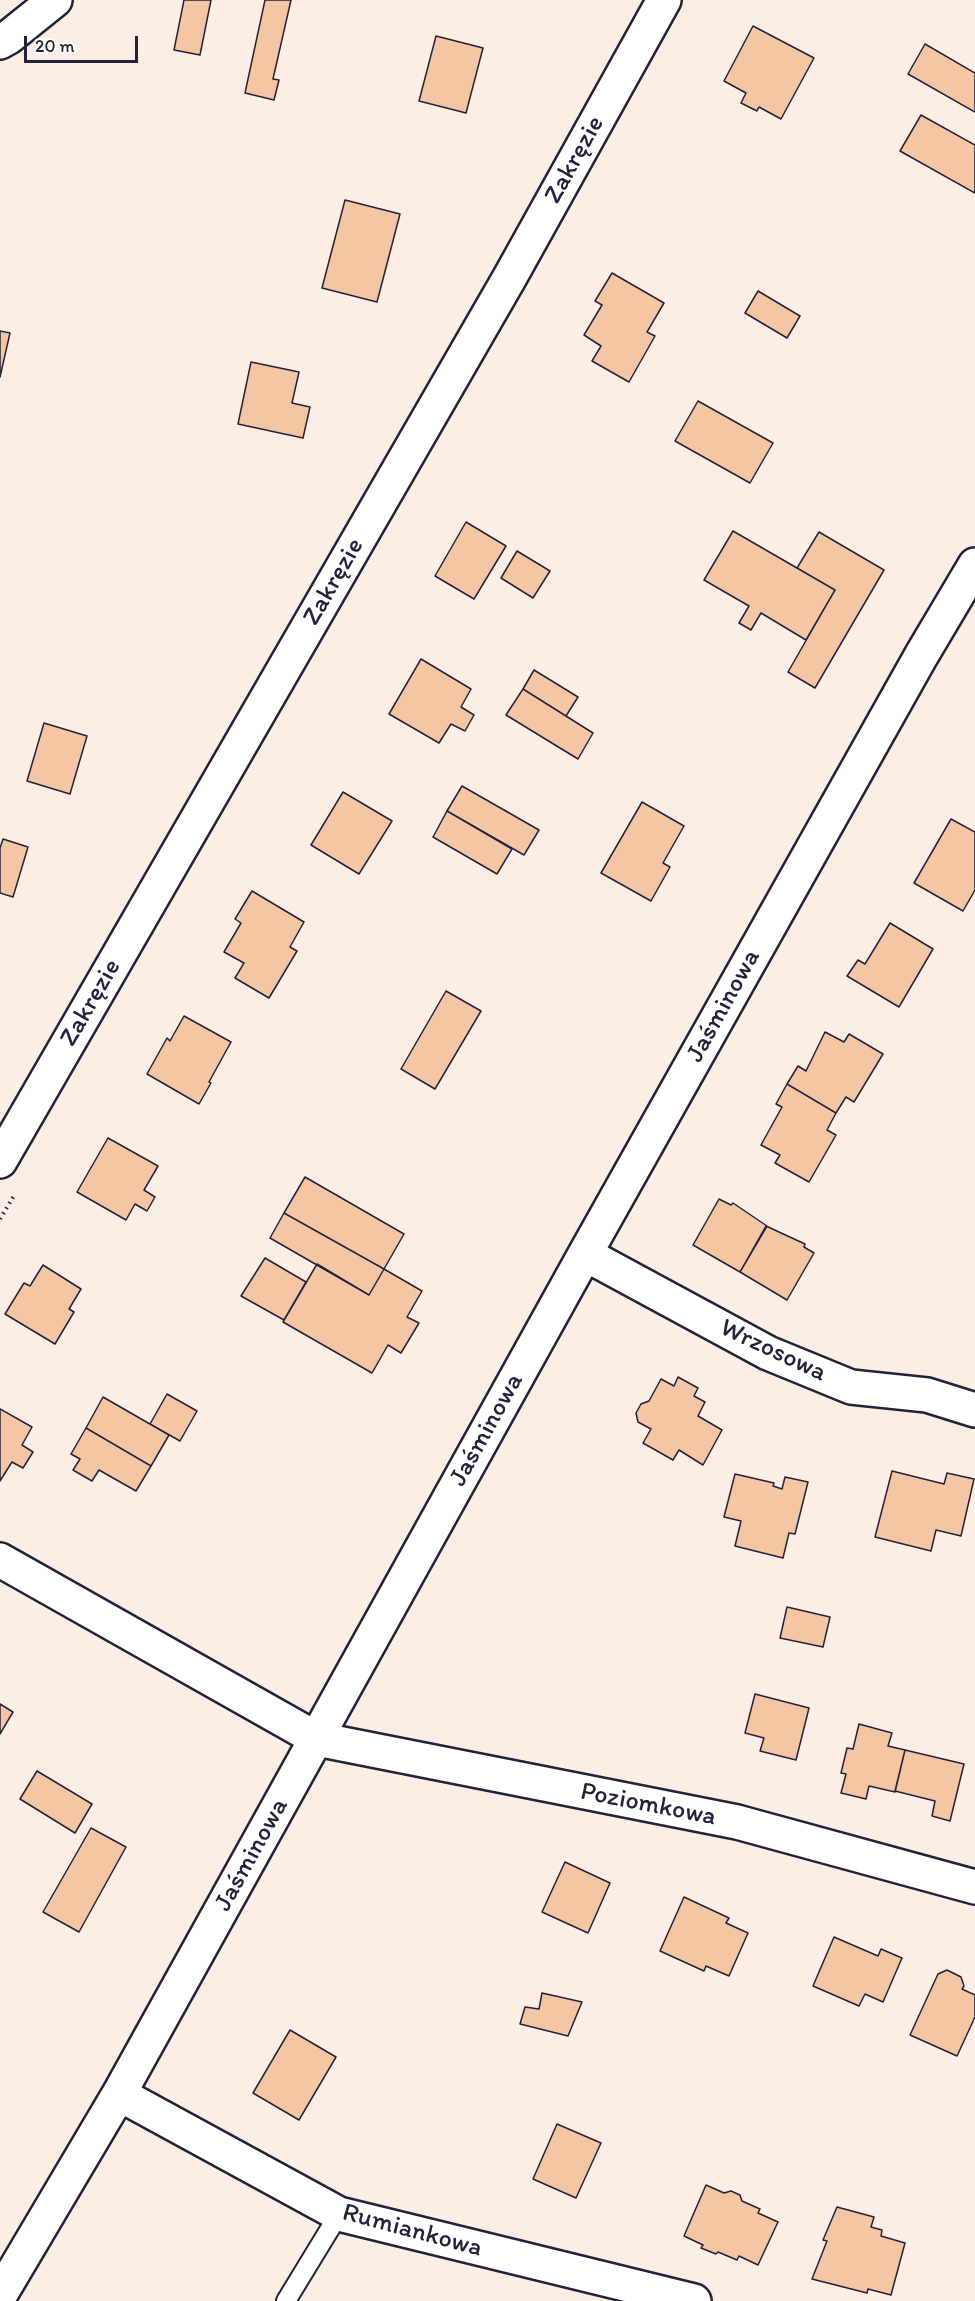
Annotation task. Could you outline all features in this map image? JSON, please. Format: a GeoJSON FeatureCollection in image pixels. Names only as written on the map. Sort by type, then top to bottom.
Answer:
{"type":"FeatureCollection","features":[{"type":"Feature","properties":{"kind":"street"},"geometry":{"type":"LineString","coordinates":[[0,42],[55,0]]}},
{"type":"Feature","properties":{"kind":"street","name":"Zakręzie"},"geometry":{"type":"LineString","coordinates":[[0,1161],[510,277],[664,0]]}},
{"type":"Feature","properties":{"kind":"street","name":"Jaśminowa"},"geometry":{"type":"LineString","coordinates":[[0,2295],[119,2094],[585,1254],[921,656],[975,565]]}},
{"type":"Feature","properties":{"kind":"street","name":"Wrzosowa"},"geometry":{"type":"LineString","coordinates":[[585,1254],[768,1353],[851,1388],[927,1395],[975,1410]]}},
{"type":"Feature","properties":{"kind":"street","name":"Poziomkowa"},"geometry":{"type":"LineString","coordinates":[[0,1560],[316,1739],[737,1822],[975,1887]]}},
{"type":"Feature","properties":{"kind":"street","name":"Rumiankowa"},"geometry":{"type":"LineString","coordinates":[[119,2094],[339,2214],[693,2301]]}},
{"type":"Feature","properties":{"kind":"lane"},"geometry":{"type":"LineString","coordinates":[[286,2301],[339,2214]]}},
{"type":"Feature","properties":{"kind":"building"},"geometry":{"type":"Polygon","coordinates":[[[184,0],[211,0],[200,55],[174,50],[184,0]]]}},
{"type":"Feature","properties":{"kind":"building"},"geometry":{"type":"Polygon","coordinates":[[[265,0],[291,0],[273,79],[279,80],[274,100],[245,93],[265,0]]]}},
{"type":"Feature","properties":{"kind":"building"},"geometry":{"type":"Polygon","coordinates":[[[753,26],[814,58],[781,119],[759,107],[757,111],[741,103],[746,93],[724,81],[753,26]]]}},
{"type":"Feature","properties":{"kind":"building"},"geometry":{"type":"Polygon","coordinates":[[[436,36],[483,48],[466,113],[419,101],[436,36]]]}},
{"type":"Feature","properties":{"kind":"building"},"geometry":{"type":"Polygon","coordinates":[[[925,44],[975,73],[975,112],[908,74],[925,44]]]}},
{"type":"Feature","properties":{"kind":"building"},"geometry":{"type":"Polygon","coordinates":[[[921,115],[975,145],[975,193],[900,151],[921,115]]]}},
{"type":"Feature","properties":{"kind":"building"},"geometry":{"type":"Polygon","coordinates":[[[345,200],[400,214],[377,302],[322,288],[345,200]]]}},
{"type":"Feature","properties":{"kind":"building"},"geometry":{"type":"Polygon","coordinates":[[[612,273],[664,303],[647,332],[655,336],[629,382],[592,361],[601,346],[584,335],[602,305],[595,301],[612,273]]]}},
{"type":"Feature","properties":{"kind":"building"},"geometry":{"type":"Polygon","coordinates":[[[758,291],[800,316],[787,338],[745,313],[758,291]]]}},
{"type":"Feature","properties":{"kind":"building"},"geometry":{"type":"Polygon","coordinates":[[[0,331],[10,333],[0,377],[0,331]]]}},
{"type":"Feature","properties":{"kind":"building"},"geometry":{"type":"Polygon","coordinates":[[[251,362],[299,372],[292,403],[310,407],[303,438],[238,424],[251,362]]]}},
{"type":"Feature","properties":{"kind":"building"},"geometry":{"type":"Polygon","coordinates":[[[698,401],[773,443],[750,483],[675,441],[698,401]]]}},
{"type":"Feature","properties":{"kind":"building"},"geometry":{"type":"Polygon","coordinates":[[[466,522],[506,546],[474,599],[435,576],[466,522]]]}},
{"type":"Feature","properties":{"kind":"building"},"geometry":{"type":"Polygon","coordinates":[[[733,531],[835,590],[806,640],[761,613],[751,630],[739,623],[749,606],[704,580],[733,531]]]}},
{"type":"Feature","properties":{"kind":"building"},"geometry":{"type":"Polygon","coordinates":[[[819,532],[884,570],[815,688],[788,672],[835,590],[797,568],[819,532]]]}},
{"type":"Feature","properties":{"kind":"building"},"geometry":{"type":"Polygon","coordinates":[[[517,551],[550,571],[533,598],[501,578],[517,551]]]}},
{"type":"Feature","properties":{"kind":"building"},"geometry":{"type":"Polygon","coordinates":[[[421,659],[471,689],[461,707],[474,715],[465,731],[451,724],[439,743],[389,714],[421,659]]]}},
{"type":"Feature","properties":{"kind":"building"},"geometry":{"type":"Polygon","coordinates":[[[534,670],[578,697],[566,716],[523,689],[534,670]]]}},
{"type":"Feature","properties":{"kind":"building"},"geometry":{"type":"Polygon","coordinates":[[[523,689],[593,733],[578,759],[506,715],[523,689]]]}},
{"type":"Feature","properties":{"kind":"building"},"geometry":{"type":"Polygon","coordinates":[[[44,723],[87,736],[70,794],[27,781],[44,723]]]}},
{"type":"Feature","properties":{"kind":"building"},"geometry":{"type":"Polygon","coordinates":[[[462,786],[539,830],[524,855],[447,811],[462,786]]]}},
{"type":"Feature","properties":{"kind":"building"},"geometry":{"type":"Polygon","coordinates":[[[343,792],[392,821],[359,874],[311,845],[343,792]]]}},
{"type":"Feature","properties":{"kind":"building"},"geometry":{"type":"Polygon","coordinates":[[[642,802],[684,826],[663,863],[670,867],[651,901],[601,873],[642,802]]]}},
{"type":"Feature","properties":{"kind":"building"},"geometry":{"type":"Polygon","coordinates":[[[447,811],[512,849],[497,874],[433,837],[447,811]]]}},
{"type":"Feature","properties":{"kind":"building"},"geometry":{"type":"Polygon","coordinates":[[[951,819],[975,832],[975,890],[963,911],[914,883],[951,819]]]}},
{"type":"Feature","properties":{"kind":"building"},"geometry":{"type":"Polygon","coordinates":[[[3,839],[28,847],[13,897],[0,893],[0,848],[3,839]]]}},
{"type":"Feature","properties":{"kind":"building"},"geometry":{"type":"Polygon","coordinates":[[[252,891],[304,922],[290,947],[297,951],[269,998],[235,978],[244,963],[224,952],[241,923],[235,919],[252,891]]]}},
{"type":"Feature","properties":{"kind":"building"},"geometry":{"type":"Polygon","coordinates":[[[890,923],[933,949],[899,1007],[847,976],[858,960],[865,964],[890,923]]]}},
{"type":"Feature","properties":{"kind":"building"},"geometry":{"type":"Polygon","coordinates":[[[446,991],[481,1011],[435,1089],[401,1069],[446,991]]]}},
{"type":"Feature","properties":{"kind":"building"},"geometry":{"type":"Polygon","coordinates":[[[184,1016],[231,1042],[199,1104],[147,1074],[167,1038],[170,1041],[184,1016]]]}},
{"type":"Feature","properties":{"kind":"building"},"geometry":{"type":"Polygon","coordinates":[[[825,1032],[844,1042],[849,1034],[883,1054],[854,1102],[846,1097],[836,1113],[787,1084],[798,1066],[806,1071],[825,1032]]]}},
{"type":"Feature","properties":{"kind":"building"},"geometry":{"type":"Polygon","coordinates":[[[787,1084],[836,1113],[827,1130],[836,1135],[809,1182],[775,1163],[780,1155],[761,1145],[782,1107],[776,1104],[787,1084]]]}},
{"type":"Feature","properties":{"kind":"building"},"geometry":{"type":"Polygon","coordinates":[[[108,1138],[158,1166],[144,1190],[155,1197],[147,1211],[135,1204],[126,1220],[77,1192],[108,1138]]]}},
{"type":"Feature","properties":{"kind":"building"},"geometry":{"type":"Polygon","coordinates":[[[305,1177],[404,1234],[384,1269],[284,1213],[305,1177]]]}},
{"type":"Feature","properties":{"kind":"building"},"geometry":{"type":"Polygon","coordinates":[[[719,1199],[731,1205],[733,1203],[767,1226],[740,1272],[693,1245],[719,1199]]]}},
{"type":"Feature","properties":{"kind":"building"},"geometry":{"type":"Polygon","coordinates":[[[284,1213],[384,1269],[369,1295],[270,1238],[284,1213]]]}},
{"type":"Feature","properties":{"kind":"building"},"geometry":{"type":"Polygon","coordinates":[[[766,1226],[805,1244],[804,1247],[814,1253],[787,1300],[740,1272],[766,1226]]]}},
{"type":"Feature","properties":{"kind":"building"},"geometry":{"type":"Polygon","coordinates":[[[265,1258],[306,1282],[284,1320],[241,1296],[265,1258]]]}},
{"type":"Feature","properties":{"kind":"building"},"geometry":{"type":"Polygon","coordinates":[[[317,1264],[369,1295],[384,1269],[422,1291],[407,1317],[419,1323],[401,1353],[388,1345],[372,1373],[283,1322],[317,1264]]]}},
{"type":"Feature","properties":{"kind":"building"},"geometry":{"type":"Polygon","coordinates":[[[43,1265],[81,1289],[69,1309],[74,1312],[55,1344],[5,1314],[24,1283],[30,1286],[43,1265]]]}},
{"type":"Feature","properties":{"kind":"building"},"geometry":{"type":"Polygon","coordinates":[[[678,1377],[698,1388],[694,1396],[705,1402],[698,1416],[722,1430],[703,1465],[679,1450],[673,1460],[643,1443],[651,1429],[638,1422],[636,1413],[641,1404],[649,1401],[661,1379],[674,1386],[678,1377]]]}},
{"type":"Feature","properties":{"kind":"building"},"geometry":{"type":"Polygon","coordinates":[[[167,1394],[197,1411],[180,1441],[150,1424],[167,1394]]]}},
{"type":"Feature","properties":{"kind":"building"},"geometry":{"type":"Polygon","coordinates":[[[103,1397],[169,1435],[151,1466],[86,1428],[103,1397]]]}},
{"type":"Feature","properties":{"kind":"building"},"geometry":{"type":"Polygon","coordinates":[[[0,1409],[32,1427],[22,1445],[33,1452],[23,1468],[12,1462],[0,1481],[0,1409]]]}},
{"type":"Feature","properties":{"kind":"building"},"geometry":{"type":"Polygon","coordinates":[[[86,1428],[151,1466],[136,1491],[99,1470],[92,1481],[73,1470],[80,1459],[71,1454],[86,1428]]]}},
{"type":"Feature","properties":{"kind":"building"},"geometry":{"type":"Polygon","coordinates":[[[892,1471],[944,1484],[947,1473],[974,1479],[961,1536],[936,1530],[931,1551],[875,1537],[892,1471]]]}},
{"type":"Feature","properties":{"kind":"building"},"geometry":{"type":"Polygon","coordinates":[[[735,1474],[774,1483],[773,1486],[782,1489],[785,1477],[808,1482],[795,1534],[789,1533],[783,1558],[735,1546],[741,1521],[724,1517],[735,1474]]]}},
{"type":"Feature","properties":{"kind":"building"},"geometry":{"type":"Polygon","coordinates":[[[787,1607],[830,1617],[823,1647],[780,1638],[787,1607]]]}},
{"type":"Feature","properties":{"kind":"building"},"geometry":{"type":"Polygon","coordinates":[[[755,1694],[809,1708],[796,1760],[760,1751],[764,1738],[745,1733],[755,1694]]]}},
{"type":"Feature","properties":{"kind":"building"},"geometry":{"type":"Polygon","coordinates":[[[0,1704],[13,1712],[0,1734],[0,1704]]]}},
{"type":"Feature","properties":{"kind":"building"},"geometry":{"type":"Polygon","coordinates":[[[859,1724],[892,1733],[888,1746],[905,1750],[895,1792],[869,1786],[866,1799],[841,1793],[846,1774],[841,1773],[847,1748],[853,1749],[859,1724]]]}},
{"type":"Feature","properties":{"kind":"building"},"geometry":{"type":"Polygon","coordinates":[[[905,1750],[964,1764],[950,1821],[932,1816],[935,1801],[895,1791],[905,1750]]]}},
{"type":"Feature","properties":{"kind":"building"},"geometry":{"type":"Polygon","coordinates":[[[37,1771],[92,1804],[75,1833],[20,1799],[37,1771]]]}},
{"type":"Feature","properties":{"kind":"building"},"geometry":{"type":"Polygon","coordinates":[[[91,1828],[126,1847],[79,1932],[43,1912],[91,1828]]]}},
{"type":"Feature","properties":{"kind":"building"},"geometry":{"type":"Polygon","coordinates":[[[565,1862],[610,1883],[588,1933],[542,1912],[565,1862]]]}},
{"type":"Feature","properties":{"kind":"building"},"geometry":{"type":"Polygon","coordinates":[[[684,1897],[729,1918],[726,1923],[748,1933],[729,1976],[706,1966],[704,1971],[660,1951],[684,1897]]]}},
{"type":"Feature","properties":{"kind":"building"},"geometry":{"type":"Polygon","coordinates":[[[834,1937],[878,1956],[881,1949],[902,1958],[883,2002],[865,1994],[859,2006],[813,1986],[834,1937]]]}},
{"type":"Feature","properties":{"kind":"building"},"geometry":{"type":"Polygon","coordinates":[[[947,1970],[961,1977],[964,1986],[962,1989],[975,1995],[975,2017],[957,2056],[910,2035],[938,1974],[947,1970]]]}},
{"type":"Feature","properties":{"kind":"building"},"geometry":{"type":"Polygon","coordinates":[[[542,1993],[582,2002],[568,2036],[520,2024],[525,2007],[539,2009],[542,1993]]]}},
{"type":"Feature","properties":{"kind":"building"},"geometry":{"type":"Polygon","coordinates":[[[290,2030],[336,2057],[299,2120],[253,2093],[290,2030]]]}},
{"type":"Feature","properties":{"kind":"building"},"geometry":{"type":"Polygon","coordinates":[[[557,2124],[601,2143],[576,2198],[533,2179],[557,2124]]]}},
{"type":"Feature","properties":{"kind":"building"},"geometry":{"type":"Polygon","coordinates":[[[706,2185],[724,2193],[731,2191],[740,2195],[742,2201],[760,2209],[758,2213],[778,2222],[758,2265],[739,2256],[737,2260],[718,2252],[716,2254],[701,2248],[703,2245],[684,2236],[706,2185]]]}},
{"type":"Feature","properties":{"kind":"building"},"geometry":{"type":"Polygon","coordinates":[[[837,2207],[874,2217],[871,2227],[882,2230],[881,2236],[905,2243],[891,2295],[868,2289],[867,2293],[812,2279],[827,2241],[823,2240],[837,2207]]]}}]}
